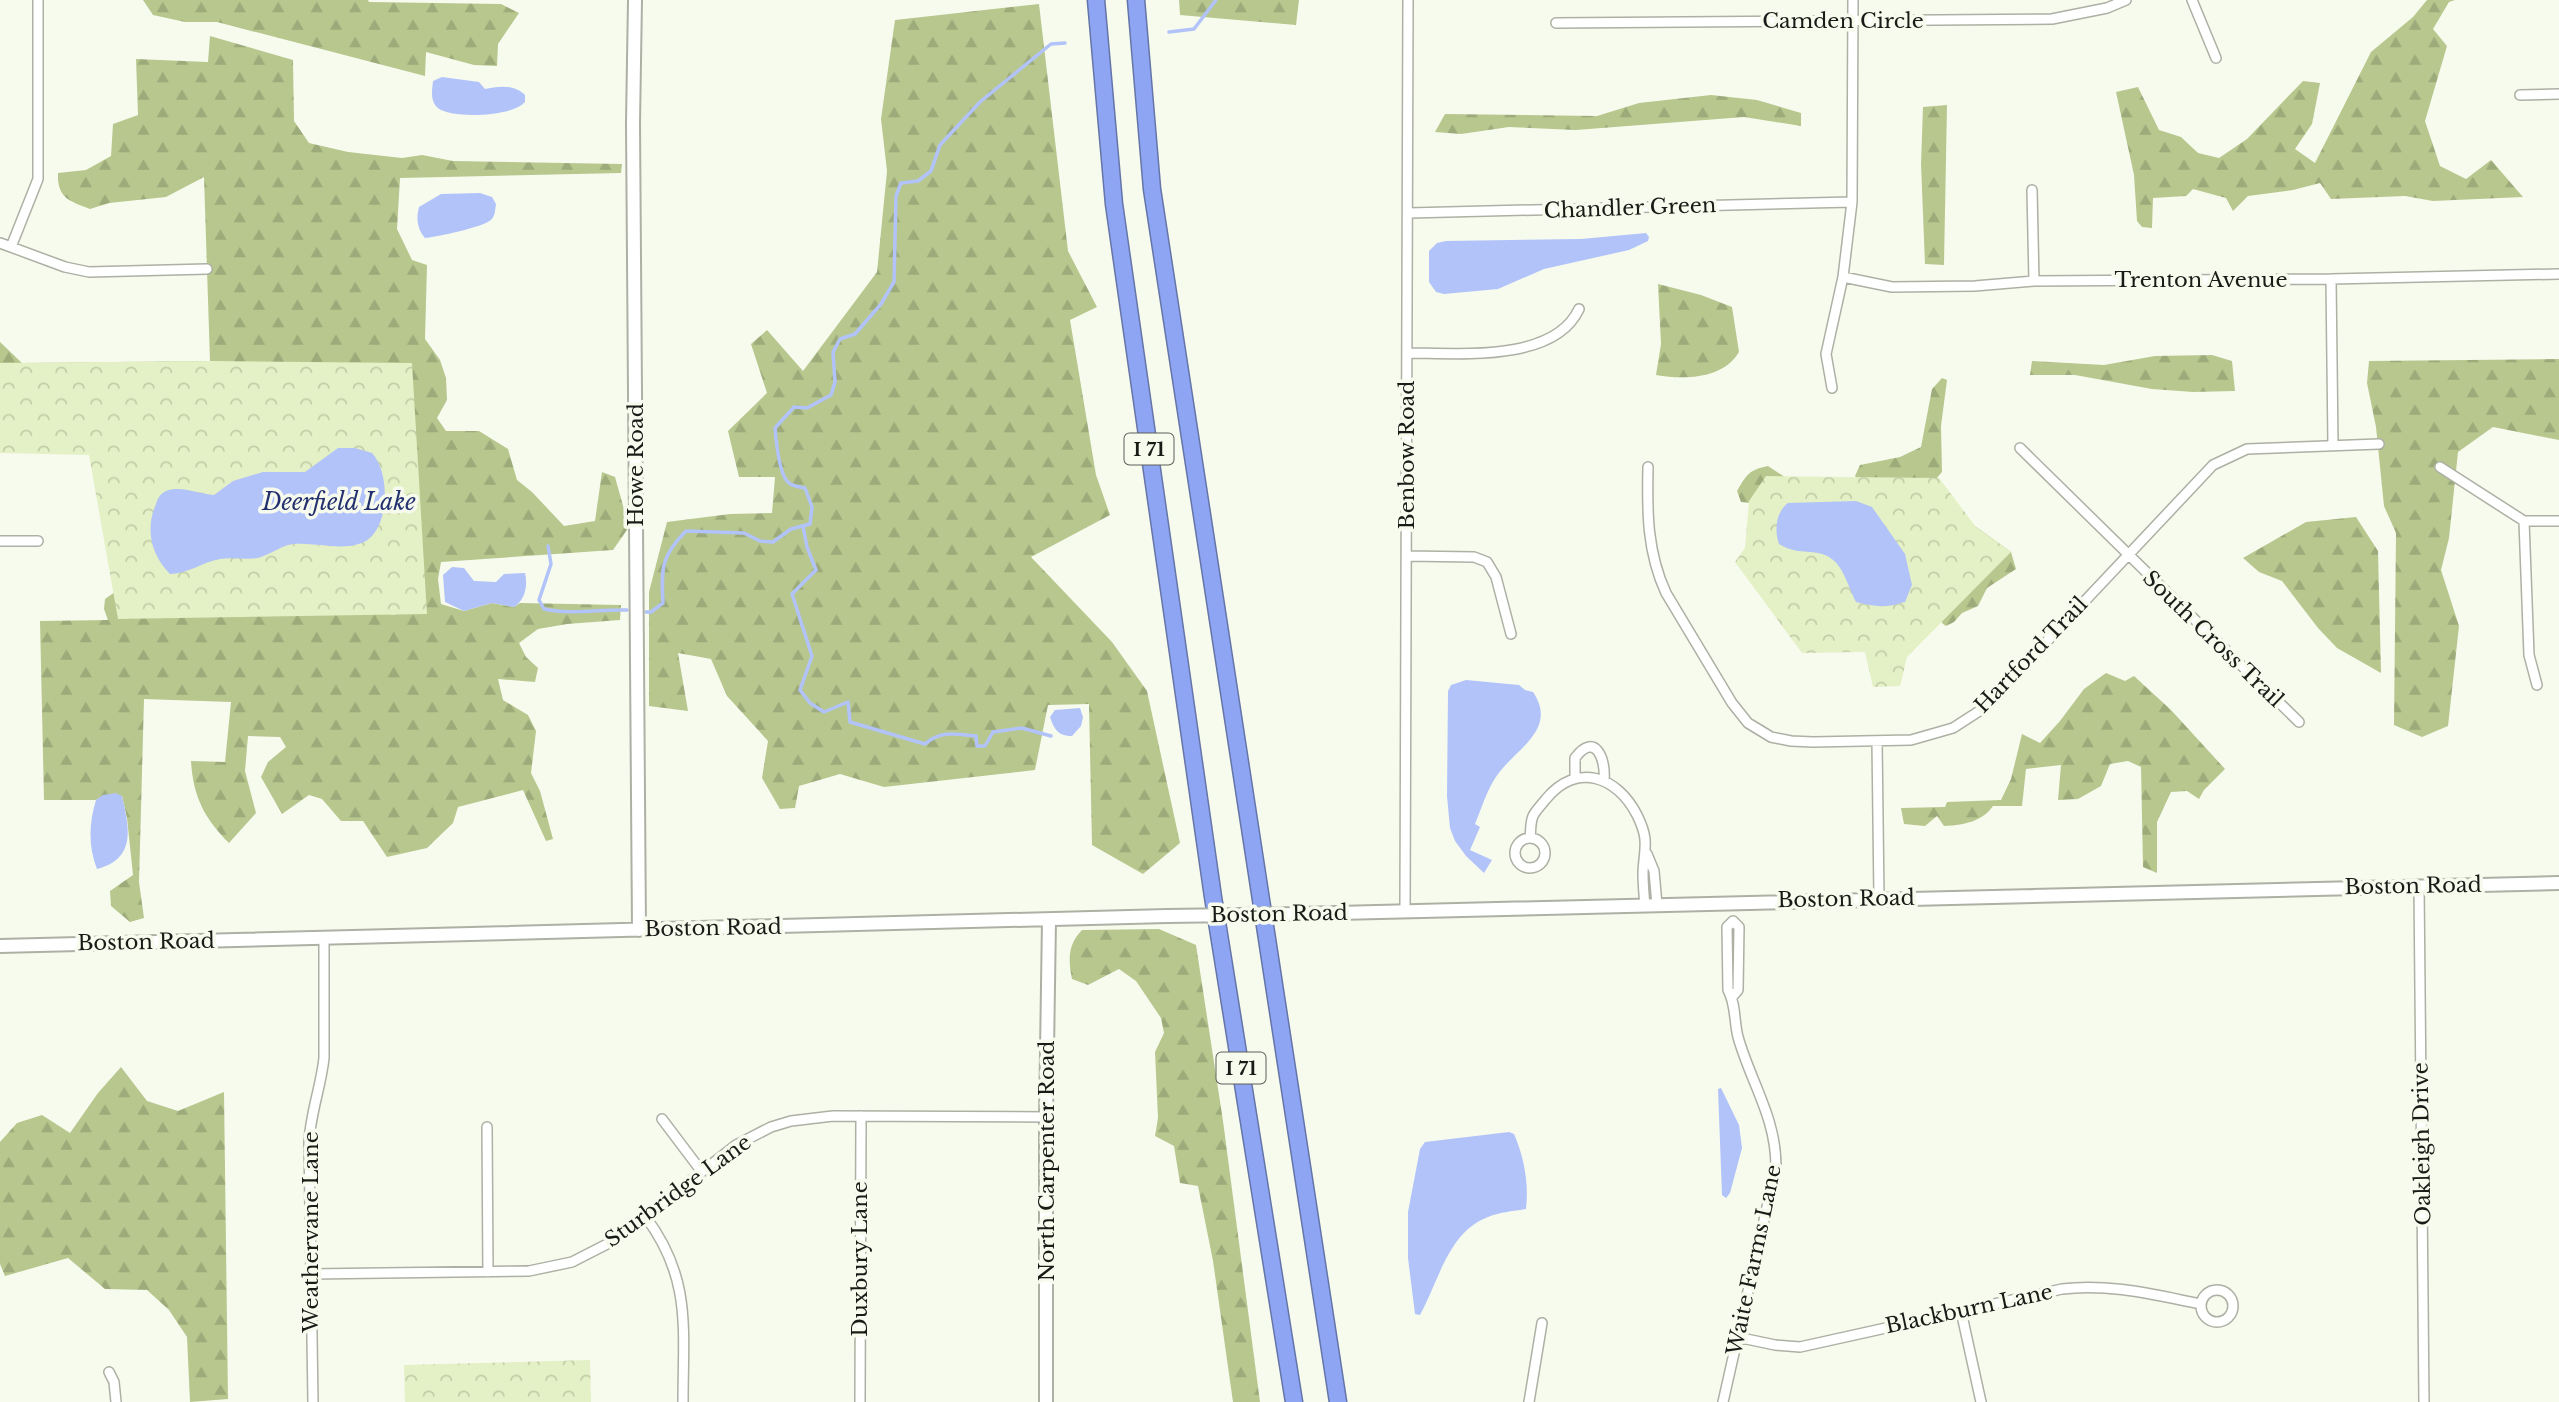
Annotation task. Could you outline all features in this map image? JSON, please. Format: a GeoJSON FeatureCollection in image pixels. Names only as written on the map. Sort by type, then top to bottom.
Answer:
{"type":"FeatureCollection","features":[{"type":"Feature","properties":{"kind":"highway","name":"I 71"},"geometry":{"type":"LineString","coordinates":[[1096,0],[1115,217],[1213,897],[1294,1402]]}},
{"type":"Feature","properties":{"kind":"highway","name":"I 71"},"geometry":{"type":"LineString","coordinates":[[1136,0],[1152,190],[1338,1402]]}},
{"type":"Feature","properties":{"kind":"street"},"geometry":{"type":"LineString","coordinates":[[11,247],[38,179],[38,0]]}},
{"type":"Feature","properties":{"kind":"street","name":"Howe Road"},"geometry":{"type":"LineString","coordinates":[[635,0],[633,122],[639,930]]}},
{"type":"Feature","properties":{"kind":"street","name":"Benbow Road"},"geometry":{"type":"LineString","coordinates":[[1405,911],[1408,0]]}},
{"type":"Feature","properties":{"kind":"street"},"geometry":{"type":"LineString","coordinates":[[1832,388],[1826,354],[1843,277],[1852,202],[1853,0]]}},
{"type":"Feature","properties":{"kind":"street","name":"Camden Circle"},"geometry":{"type":"LineString","coordinates":[[1556,23],[2052,19],[2107,8],[2126,0]]}},
{"type":"Feature","properties":{"kind":"street"},"geometry":{"type":"LineString","coordinates":[[2192,0],[2216,58]]}},
{"type":"Feature","properties":{"kind":"street"},"geometry":{"type":"LineString","coordinates":[[2520,95],[2559,94]]}},
{"type":"Feature","properties":{"kind":"street"},"geometry":{"type":"LineString","coordinates":[[2032,190],[2034,281]]}},
{"type":"Feature","properties":{"kind":"street","name":"Chandler Green"},"geometry":{"type":"LineString","coordinates":[[1409,213],[1852,202]]}},
{"type":"Feature","properties":{"kind":"street"},"geometry":{"type":"LineString","coordinates":[[0,243],[65,267],[89,272],[207,269]]}},
{"type":"Feature","properties":{"kind":"street","name":"Trenton Avenue"},"geometry":{"type":"LineString","coordinates":[[1843,277],[1892,287],[1975,286],[2034,281],[2559,274]]}},
{"type":"Feature","properties":{"kind":"street"},"geometry":{"type":"LineString","coordinates":[[2331,279],[2333,445]]}},
{"type":"Feature","properties":{"kind":"street"},"geometry":{"type":"LineString","coordinates":[[1407,353],[1498,353],[1514,350],[1561,332],[1573,322],[1579,309]]}},
{"type":"Feature","properties":{"kind":"street","name":"Hartford Trail"},"geometry":{"type":"LineString","coordinates":[[1647,467],[1648,525],[1657,574],[1732,704],[1748,723],[1771,737],[1791,741],[1911,740],[1952,728],[1984,708],[2213,465],[2235,453],[2256,448],[2379,444]]}},
{"type":"Feature","properties":{"kind":"street","name":"South Cross Trail"},"geometry":{"type":"LineString","coordinates":[[2020,448],[2300,722]]}},
{"type":"Feature","properties":{"kind":"street"},"geometry":{"type":"LineString","coordinates":[[2440,467],[2524,522],[2559,521]]}},
{"type":"Feature","properties":{"kind":"street"},"geometry":{"type":"LineString","coordinates":[[2524,522],[2529,655],[2537,685]]}},
{"type":"Feature","properties":{"kind":"street"},"geometry":{"type":"LineString","coordinates":[[0,541],[38,541]]}},
{"type":"Feature","properties":{"kind":"street"},"geometry":{"type":"LineString","coordinates":[[1407,556],[1474,557],[1487,562],[1496,577],[1511,634]]}},
{"type":"Feature","properties":{"kind":"street"},"geometry":{"type":"LineString","coordinates":[[1877,741],[1879,898]]}},
{"type":"Feature","properties":{"kind":"street"},"geometry":{"type":"LineString","coordinates":[[1575,778],[1575,758],[1581,751],[1590,748],[1596,749],[1602,755],[1604,780]]}},
{"type":"Feature","properties":{"kind":"street"},"geometry":{"type":"LineString","coordinates":[[1530,838],[1532,819],[1550,794],[1575,778],[1604,780],[1620,792],[1643,829],[1647,853],[1643,874],[1651,906]]}},
{"type":"Feature","properties":{"kind":"street","name":"Boston Road"},"geometry":{"type":"LineString","coordinates":[[0,946],[2559,883]]}},
{"type":"Feature","properties":{"kind":"street","name":"Oakleigh Drive"},"geometry":{"type":"LineString","coordinates":[[2419,886],[2424,1402]]}},
{"type":"Feature","properties":{"kind":"street","name":"Waite Farms Lane"},"geometry":{"type":"LineString","coordinates":[[1723,1402],[1775,1177],[1776,1152],[1769,1118],[1737,1034],[1732,997],[1738,990],[1739,927],[1733,921],[1732,902]]}},
{"type":"Feature","properties":{"kind":"street","name":"North Carpenter Road"},"geometry":{"type":"LineString","coordinates":[[1046,1402],[1045,1117],[1049,920]]}},
{"type":"Feature","properties":{"kind":"street","name":"Weathervane Lane"},"geometry":{"type":"LineString","coordinates":[[313,1402],[310,1128],[324,1058],[324,938]]}},
{"type":"Feature","properties":{"kind":"street","name":"Duxbury Lane"},"geometry":{"type":"LineString","coordinates":[[860,1402],[861,1116]]}},
{"type":"Feature","properties":{"kind":"street","name":"Sturbridge Lane"},"geometry":{"type":"LineString","coordinates":[[311,1274],[529,1271],[572,1262],[615,1240],[736,1145],[771,1128],[812,1117],[1045,1117]]}},
{"type":"Feature","properties":{"kind":"street"},"geometry":{"type":"LineString","coordinates":[[662,1119],[702,1172]]}},
{"type":"Feature","properties":{"kind":"street"},"geometry":{"type":"LineString","coordinates":[[487,1127],[488,1272]]}},
{"type":"Feature","properties":{"kind":"street"},"geometry":{"type":"LineString","coordinates":[[645,1216],[668,1250],[681,1287],[683,1402]]}},
{"type":"Feature","properties":{"kind":"street","name":"Blackburn Lane"},"geometry":{"type":"LineString","coordinates":[[1737,1337],[1800,1347],[2062,1289],[2084,1287],[2119,1288],[2201,1304]]}},
{"type":"Feature","properties":{"kind":"street"},"geometry":{"type":"LineString","coordinates":[[1961,1311],[1981,1402]]}},
{"type":"Feature","properties":{"kind":"street"},"geometry":{"type":"LineString","coordinates":[[1529,1402],[1542,1322]]}},
{"type":"Feature","properties":{"kind":"street"},"geometry":{"type":"LineString","coordinates":[[109,1371],[114,1382],[116,1402]]}},
{"type":"Feature","properties":{"kind":"green space"},"geometry":{"type":"Polygon","coordinates":[[[143,0],[368,0],[501,4],[519,13],[498,44],[497,66],[474,65],[426,52],[425,76],[217,22],[185,22],[153,15],[143,0]]]}},
{"type":"Feature","properties":{"kind":"green space"},"geometry":{"type":"Polygon","coordinates":[[[1179,0],[1299,0],[1296,25],[1180,15],[1179,0]]]}},
{"type":"Feature","properties":{"kind":"green space"},"geometry":{"type":"Polygon","coordinates":[[[2427,0],[2455,0],[2449,2],[2433,29],[2447,46],[2425,121],[2440,166],[2466,179],[2491,160],[2523,197],[2433,201],[2405,196],[2331,199],[2320,183],[2248,196],[2233,211],[2226,198],[2193,189],[2186,196],[2153,198],[2152,228],[2142,227],[2137,221],[2134,175],[2116,92],[2138,87],[2159,130],[2181,137],[2198,153],[2219,158],[2247,139],[2303,81],[2320,83],[2312,124],[2295,149],[2315,163],[2371,52],[2413,17],[2427,0]]]}},
{"type":"Feature","properties":{"kind":"green space"},"geometry":{"type":"Polygon","coordinates":[[[1039,4],[1068,251],[1097,307],[1070,320],[1096,475],[1110,515],[1031,557],[1112,642],[1147,691],[1180,843],[1143,874],[1092,845],[1089,704],[1048,705],[1035,770],[884,787],[840,774],[799,786],[795,808],[780,809],[762,778],[768,741],[727,696],[711,659],[678,653],[688,711],[649,706],[649,592],[667,522],[730,514],[772,513],[775,477],[739,477],[728,431],[767,393],[751,344],[767,330],[803,371],[877,272],[887,171],[881,119],[895,20],[1039,4]]]}},
{"type":"Feature","properties":{"kind":"green space"},"geometry":{"type":"Polygon","coordinates":[[[210,36],[293,60],[294,121],[309,143],[348,152],[402,158],[422,155],[453,161],[622,164],[621,173],[400,178],[397,229],[412,260],[427,265],[425,339],[440,360],[446,378],[447,400],[437,418],[446,431],[479,431],[508,449],[517,480],[564,526],[595,521],[602,472],[615,477],[629,527],[613,550],[441,562],[438,579],[441,604],[464,611],[492,603],[514,607],[520,603],[621,605],[620,620],[538,629],[519,643],[526,657],[538,668],[535,682],[498,679],[503,700],[528,715],[536,731],[531,773],[540,791],[553,839],[546,841],[523,790],[458,807],[453,823],[427,848],[387,857],[363,821],[341,821],[322,799],[309,795],[282,814],[261,777],[268,762],[286,747],[280,737],[248,736],[245,771],[256,813],[229,843],[201,806],[194,785],[191,761],[225,762],[231,702],[144,699],[139,882],[144,918],[130,922],[111,906],[110,891],[133,875],[122,796],[104,795],[96,800],[44,800],[40,621],[108,620],[104,609],[105,599],[129,582],[396,615],[0,402],[0,342],[22,363],[210,361],[204,177],[166,197],[109,203],[90,209],[76,204],[62,193],[58,173],[86,170],[111,156],[113,124],[138,115],[136,59],[208,62],[210,36]]]}},
{"type":"Feature","properties":{"kind":"green space"},"geometry":{"type":"Polygon","coordinates":[[[1711,95],[1757,100],[1801,113],[1801,126],[1744,117],[1576,130],[1509,127],[1461,134],[1435,132],[1445,114],[1597,116],[1639,103],[1711,95]]]}},
{"type":"Feature","properties":{"kind":"green space"},"geometry":{"type":"Polygon","coordinates":[[[1947,105],[1944,265],[1925,264],[1921,164],[1923,107],[1947,105]]]}},
{"type":"Feature","properties":{"kind":"green space"},"geometry":{"type":"Polygon","coordinates":[[[1658,284],[1701,295],[1732,307],[1739,352],[1732,361],[1723,368],[1702,376],[1656,375],[1661,344],[1658,284]]]}},
{"type":"Feature","properties":{"kind":"green space"},"geometry":{"type":"Polygon","coordinates":[[[2212,355],[2232,361],[2235,391],[2152,389],[2075,375],[2030,375],[2032,361],[2104,365],[2155,356],[2212,355]]]}},
{"type":"Feature","properties":{"kind":"green space"},"geometry":{"type":"Polygon","coordinates":[[[2559,359],[2559,440],[2493,427],[2458,452],[2449,538],[2441,570],[2459,626],[2448,726],[2422,737],[2394,725],[2396,533],[2384,506],[2376,427],[2367,383],[2369,361],[2559,359]]]}},
{"type":"Feature","properties":{"kind":"green space"},"geometry":{"type":"Polygon","coordinates":[[[0,363],[412,363],[427,614],[118,619],[89,455],[0,453],[0,363]]]}},
{"type":"Feature","properties":{"kind":"green space"},"geometry":{"type":"Polygon","coordinates":[[[1942,378],[1947,380],[1941,426],[1942,472],[1924,493],[1863,484],[1855,476],[1860,465],[1900,457],[1921,447],[1932,389],[1942,378]]]}},
{"type":"Feature","properties":{"kind":"green space"},"geometry":{"type":"Polygon","coordinates":[[[1768,466],[1803,489],[1759,504],[1741,502],[1737,491],[1746,477],[1752,471],[1768,466]]]}},
{"type":"Feature","properties":{"kind":"green space"},"geometry":{"type":"Polygon","coordinates":[[[1766,476],[1939,478],[1976,527],[2011,552],[1907,657],[1900,686],[1873,687],[1865,652],[1802,653],[1735,562],[1745,548],[1749,501],[1766,476]]]}},
{"type":"Feature","properties":{"kind":"green space"},"geometry":{"type":"Polygon","coordinates":[[[2356,517],[2378,551],[2381,673],[2337,648],[2282,581],[2259,572],[2243,558],[2306,522],[2356,517]]]}},
{"type":"Feature","properties":{"kind":"green space"},"geometry":{"type":"Polygon","coordinates":[[[1975,526],[2011,552],[2016,569],[1987,588],[1978,606],[1962,613],[1946,626],[1942,623],[1941,606],[1975,526]]]}},
{"type":"Feature","properties":{"kind":"green space"},"geometry":{"type":"Polygon","coordinates":[[[2106,673],[2125,681],[2134,676],[2171,710],[2225,769],[2204,790],[2199,799],[2187,791],[2171,792],[2157,822],[2157,873],[2143,867],[2141,767],[2128,761],[2110,764],[2101,786],[2078,799],[2058,800],[2061,765],[2026,769],[2022,806],[1993,806],[1978,819],[1958,825],[1944,826],[1937,816],[1925,826],[1904,824],[1901,808],[1945,807],[1947,802],[2001,800],[2011,779],[2022,734],[2040,743],[2084,689],[2106,673]]]}},
{"type":"Feature","properties":{"kind":"green space"},"geometry":{"type":"Polygon","coordinates":[[[1159,929],[1196,945],[1223,1121],[1260,1402],[1233,1402],[1213,1261],[1198,1186],[1180,1183],[1174,1146],[1155,1136],[1158,1118],[1155,1052],[1164,1033],[1161,1018],[1136,981],[1119,969],[1088,985],[1072,979],[1070,952],[1082,930],[1159,929]]]}},
{"type":"Feature","properties":{"kind":"green space"},"geometry":{"type":"Polygon","coordinates":[[[121,1067],[147,1101],[178,1111],[224,1092],[228,1399],[190,1402],[187,1337],[169,1310],[147,1290],[105,1289],[68,1258],[5,1276],[0,1264],[0,1142],[17,1123],[42,1115],[70,1133],[98,1093],[121,1067]]]}},
{"type":"Feature","properties":{"kind":"green space"},"geometry":{"type":"Polygon","coordinates":[[[590,1360],[591,1402],[405,1402],[404,1365],[590,1360]]]}},
{"type":"Feature","properties":{"kind":"water"},"geometry":{"type":"Polygon","coordinates":[[[442,77],[479,82],[485,89],[511,87],[525,95],[525,102],[508,111],[482,115],[445,112],[435,105],[432,96],[433,81],[442,77]]]}},
{"type":"Feature","properties":{"kind":"water"},"geometry":{"type":"Polygon","coordinates":[[[480,193],[492,197],[496,204],[491,220],[470,229],[425,238],[418,223],[419,207],[441,194],[480,193]]]}},
{"type":"Feature","properties":{"kind":"water"},"geometry":{"type":"Polygon","coordinates":[[[1646,233],[1648,241],[1629,250],[1544,269],[1498,289],[1444,294],[1436,292],[1429,282],[1429,251],[1437,243],[1581,239],[1646,233]]]}},
{"type":"Feature","properties":{"kind":"water","name":"Deerfield Lake"},"geometry":{"type":"Polygon","coordinates":[[[338,448],[355,448],[372,453],[378,462],[385,487],[385,501],[378,527],[371,537],[362,543],[345,546],[293,544],[258,558],[220,559],[170,574],[163,567],[154,550],[151,523],[158,500],[164,492],[177,489],[214,495],[233,481],[263,472],[305,472],[338,448]]]}},
{"type":"Feature","properties":{"kind":"water"},"geometry":{"type":"Polygon","coordinates":[[[1856,501],[1872,507],[1905,554],[1912,585],[1905,602],[1881,606],[1856,602],[1836,562],[1821,554],[1779,544],[1777,522],[1788,503],[1856,501]]]}},
{"type":"Feature","properties":{"kind":"water"},"geometry":{"type":"Polygon","coordinates":[[[452,567],[464,568],[474,581],[496,582],[504,574],[525,573],[526,588],[523,597],[514,607],[492,603],[464,611],[445,602],[443,575],[452,567]]]}},
{"type":"Feature","properties":{"kind":"water"},"geometry":{"type":"Polygon","coordinates":[[[1466,680],[1519,685],[1533,692],[1541,717],[1532,737],[1494,780],[1475,824],[1480,827],[1470,850],[1492,860],[1484,873],[1455,841],[1450,828],[1447,796],[1448,691],[1451,685],[1466,680]]]}},
{"type":"Feature","properties":{"kind":"water"},"geometry":{"type":"Polygon","coordinates":[[[1080,708],[1083,717],[1081,726],[1072,736],[1057,731],[1050,717],[1055,710],[1080,708]]]}},
{"type":"Feature","properties":{"kind":"water"},"geometry":{"type":"Polygon","coordinates":[[[116,793],[122,796],[127,819],[127,840],[119,858],[97,869],[91,843],[96,800],[103,795],[116,793]]]}},
{"type":"Feature","properties":{"kind":"water"},"geometry":{"type":"Polygon","coordinates":[[[1721,1088],[1739,1125],[1742,1148],[1730,1193],[1726,1198],[1722,1195],[1718,1089],[1721,1088]]]}},
{"type":"Feature","properties":{"kind":"water"},"geometry":{"type":"Polygon","coordinates":[[[1509,1132],[1514,1134],[1523,1161],[1527,1190],[1526,1209],[1488,1217],[1463,1234],[1446,1259],[1420,1315],[1415,1314],[1408,1258],[1408,1212],[1420,1149],[1425,1142],[1509,1132]]]}},
{"type":"Feature","properties":{"kind":"waterway"},"geometry":{"type":"LineString","coordinates":[[1169,32],[1194,29],[1216,0]]}},
{"type":"Feature","properties":{"kind":"waterway"},"geometry":{"type":"LineString","coordinates":[[646,612],[651,612],[663,603],[664,564],[672,548],[686,531],[744,533],[760,541],[773,542],[791,529],[810,524],[812,507],[805,488],[790,484],[783,473],[775,428],[794,407],[807,408],[831,395],[835,382],[833,352],[840,339],[855,334],[881,304],[894,282],[896,196],[901,183],[918,181],[931,171],[940,145],[980,102],[1051,44],[1065,43]]}},
{"type":"Feature","properties":{"kind":"waterway"},"geometry":{"type":"LineString","coordinates":[[803,526],[807,547],[816,570],[792,594],[812,656],[800,690],[810,703],[824,712],[848,702],[850,722],[925,744],[937,737],[955,734],[976,736],[977,746],[985,746],[993,732],[1022,728],[1051,736]]}},
{"type":"Feature","properties":{"kind":"waterway"},"geometry":{"type":"LineString","coordinates":[[548,546],[551,564],[539,600],[544,609],[575,612],[627,610]]}}]}
